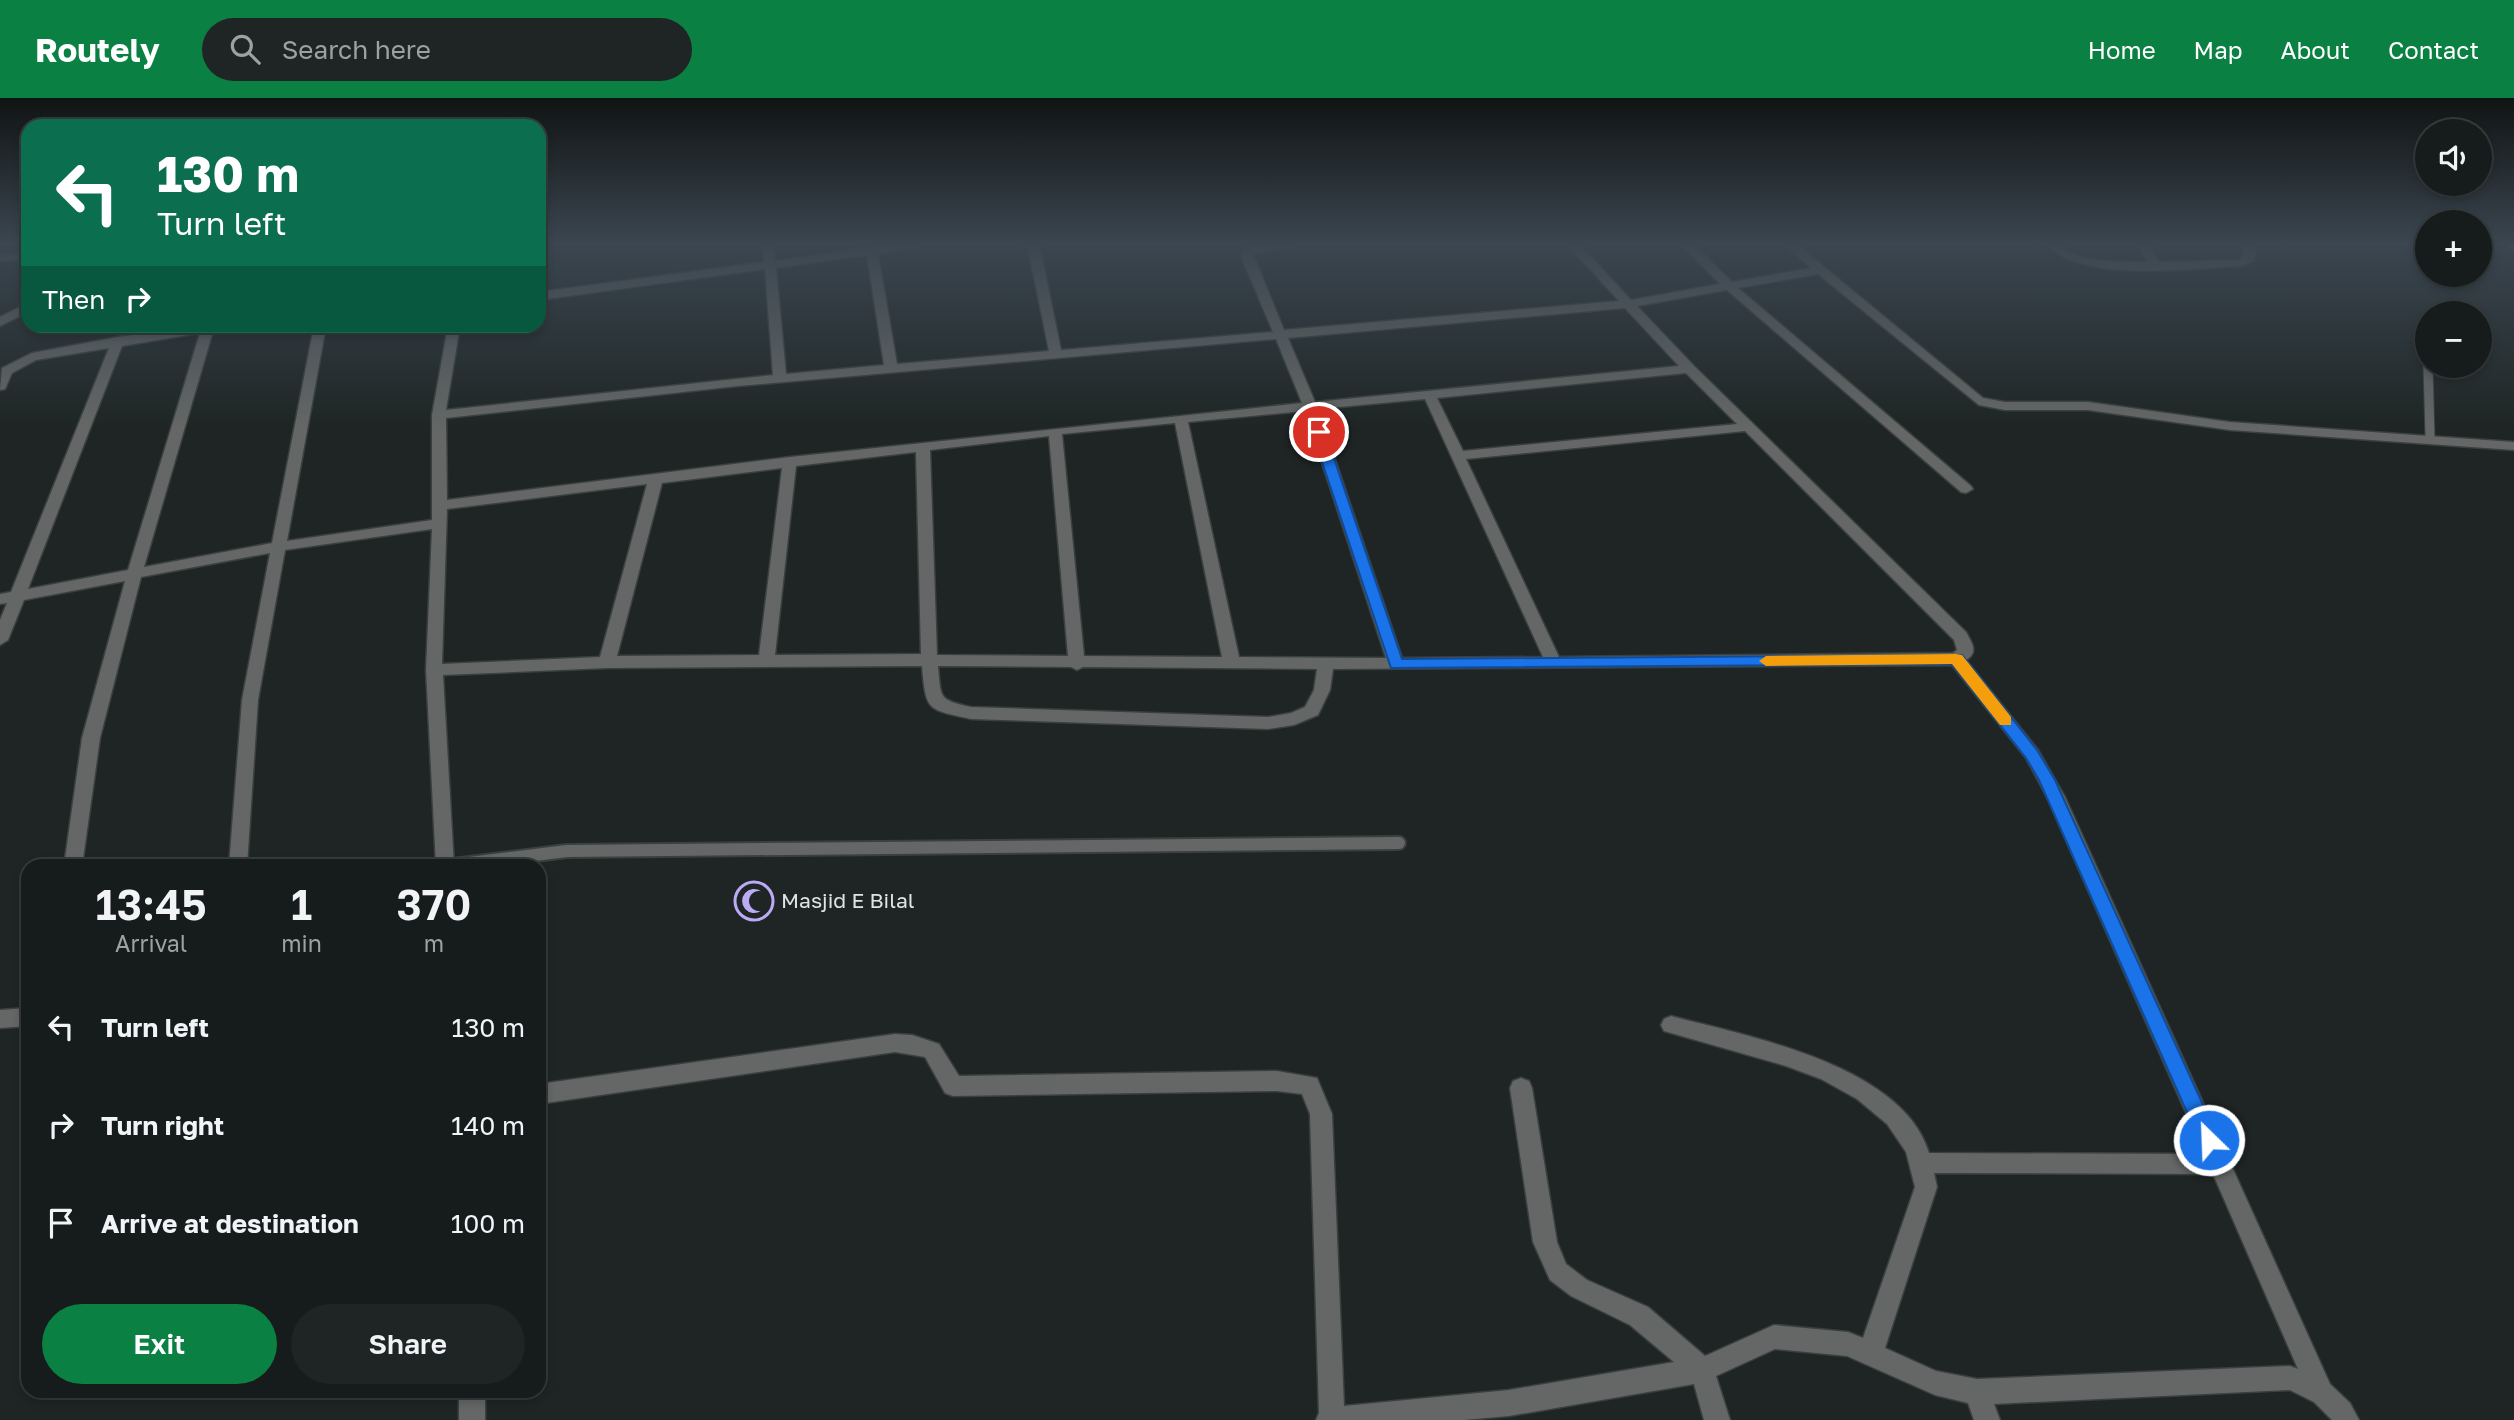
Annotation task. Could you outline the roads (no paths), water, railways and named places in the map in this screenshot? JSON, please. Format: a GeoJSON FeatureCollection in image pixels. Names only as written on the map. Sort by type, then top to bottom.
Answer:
{"type":"FeatureCollection","features":[{"type":"Feature","properties":{"kind":"street"},"geometry":{"type":"LineString","coordinates":[[773,305],[780,378]]}},
{"type":"Feature","properties":{"kind":"street"},"geometry":{"type":"LineString","coordinates":[[881,305],[891,369]]}},
{"type":"Feature","properties":{"kind":"street"},"geometry":{"type":"LineString","coordinates":[[1046,305],[1056,355]]}},
{"type":"Feature","properties":{"kind":"street"},"geometry":{"type":"LineString","coordinates":[[1268,305],[1310,406],[1396,664]]}},
{"type":"Feature","properties":{"kind":"street"},"geometry":{"type":"LineString","coordinates":[[439,415],[780,378],[1622,305]]}},
{"type":"Feature","properties":{"kind":"street"},"geometry":{"type":"LineString","coordinates":[[434,670],[607,662],[929,660],[1077,664],[1554,663],[1956,659],[1965,653],[1966,646],[1959,636],[1689,369],[1631,305]]}},
{"type":"Feature","properties":{"kind":"street"},"geometry":{"type":"LineString","coordinates":[[1752,305],[1966,489]]}},
{"type":"Feature","properties":{"kind":"street"},"geometry":{"type":"LineString","coordinates":[[1862,305],[1979,401],[2005,406],[2088,406],[2280,431],[2430,438],[2514,446]]}},
{"type":"Feature","properties":{"kind":"street"},"geometry":{"type":"LineString","coordinates":[[0,322],[21,311]]}},
{"type":"Feature","properties":{"kind":"street"},"geometry":{"type":"LineString","coordinates":[[0,386],[7,371],[32,356],[170,333]]}},
{"type":"Feature","properties":{"kind":"street"},"geometry":{"type":"LineString","coordinates":[[75,859],[92,738],[134,574],[213,333]]}},
{"type":"Feature","properties":{"kind":"street"},"geometry":{"type":"LineString","coordinates":[[239,859],[250,700],[319,333]]}},
{"type":"Feature","properties":{"kind":"street"},"geometry":{"type":"LineString","coordinates":[[445,859],[434,670],[440,505],[439,415],[453,333]]}},
{"type":"Feature","properties":{"kind":"street"},"geometry":{"type":"LineString","coordinates":[[0,640],[8,598],[118,341]]}},
{"type":"Feature","properties":{"kind":"street"},"geometry":{"type":"LineString","coordinates":[[440,505],[923,446],[1689,369]]}},
{"type":"Feature","properties":{"kind":"street"},"geometry":{"type":"LineString","coordinates":[[1430,396],[1554,663]]}},
{"type":"Feature","properties":{"kind":"street"},"geometry":{"type":"LineString","coordinates":[[1181,419],[1232,664]]}},
{"type":"Feature","properties":{"kind":"street"},"geometry":{"type":"LineString","coordinates":[[1459,456],[1749,427]]}},
{"type":"Feature","properties":{"kind":"street"},"geometry":{"type":"LineString","coordinates":[[1055,432],[1077,664]]}},
{"type":"Feature","properties":{"kind":"street"},"geometry":{"type":"LineString","coordinates":[[923,446],[929,660],[933,698],[940,705],[952,711],[1268,723],[1294,719],[1312,711],[1322,690],[1326,664]]}},
{"type":"Feature","properties":{"kind":"street"},"geometry":{"type":"LineString","coordinates":[[766,661],[790,461]]}},
{"type":"Feature","properties":{"kind":"street"},"geometry":{"type":"LineString","coordinates":[[607,662],[656,478]]}},
{"type":"Feature","properties":{"kind":"street"},"geometry":{"type":"LineString","coordinates":[[8,598],[277,547],[438,524]]}},
{"type":"Feature","properties":{"kind":"street"},"geometry":{"type":"LineString","coordinates":[[1956,659],[2032,754],[2046,780],[2320,1389],[2341,1410],[2346,1420]]}},
{"type":"Feature","properties":{"kind":"street"},"geometry":{"type":"LineString","coordinates":[[0,1019],[21,1018]]}},
{"type":"Feature","properties":{"kind":"street"},"geometry":{"type":"LineString","coordinates":[[1671,1025],[1823,1068],[1850,1082],[1894,1115],[1915,1144],[1924,1163],[1926,1187],[1871,1352]]}},
{"type":"Feature","properties":{"kind":"street"},"geometry":{"type":"LineString","coordinates":[[546,1093],[895,1043],[912,1044],[932,1050],[953,1086],[1277,1082],[1309,1085],[1321,1114],[1330,1420],[1427,1416],[1702,1370],[1774,1337],[1848,1344],[1871,1352],[1935,1383],[1976,1392],[2264,1377],[2290,1378],[2320,1389]]}},
{"type":"Feature","properties":{"kind":"street"},"geometry":{"type":"LineString","coordinates":[[1521,1088],[1545,1242],[1558,1272],[1579,1288],[1639,1316],[1702,1370],[1717,1420]]}},
{"type":"Feature","properties":{"kind":"street"},"geometry":{"type":"LineString","coordinates":[[1924,1163],[2220,1164]]}},
{"type":"Feature","properties":{"kind":"street"},"geometry":{"type":"LineString","coordinates":[[1976,1392],[1987,1420]]}},
{"type":"Feature","properties":{"kind":"street"},"geometry":{"type":"LineString","coordinates":[[472,1398],[472,1420]]}},
{"type":"Feature","properties":{"kind":"lane"},"geometry":{"type":"LineString","coordinates":[[2428,378],[2430,438]]}},
{"type":"Feature","properties":{"kind":"lane"},"geometry":{"type":"LineString","coordinates":[[502,859],[567,851],[1399,843]]}},
{"type":"Feature","properties":{"kind":"place","name":"Masjid E Bilal"},"geometry":{"type":"Point","coordinates":[754,901]}}]}
